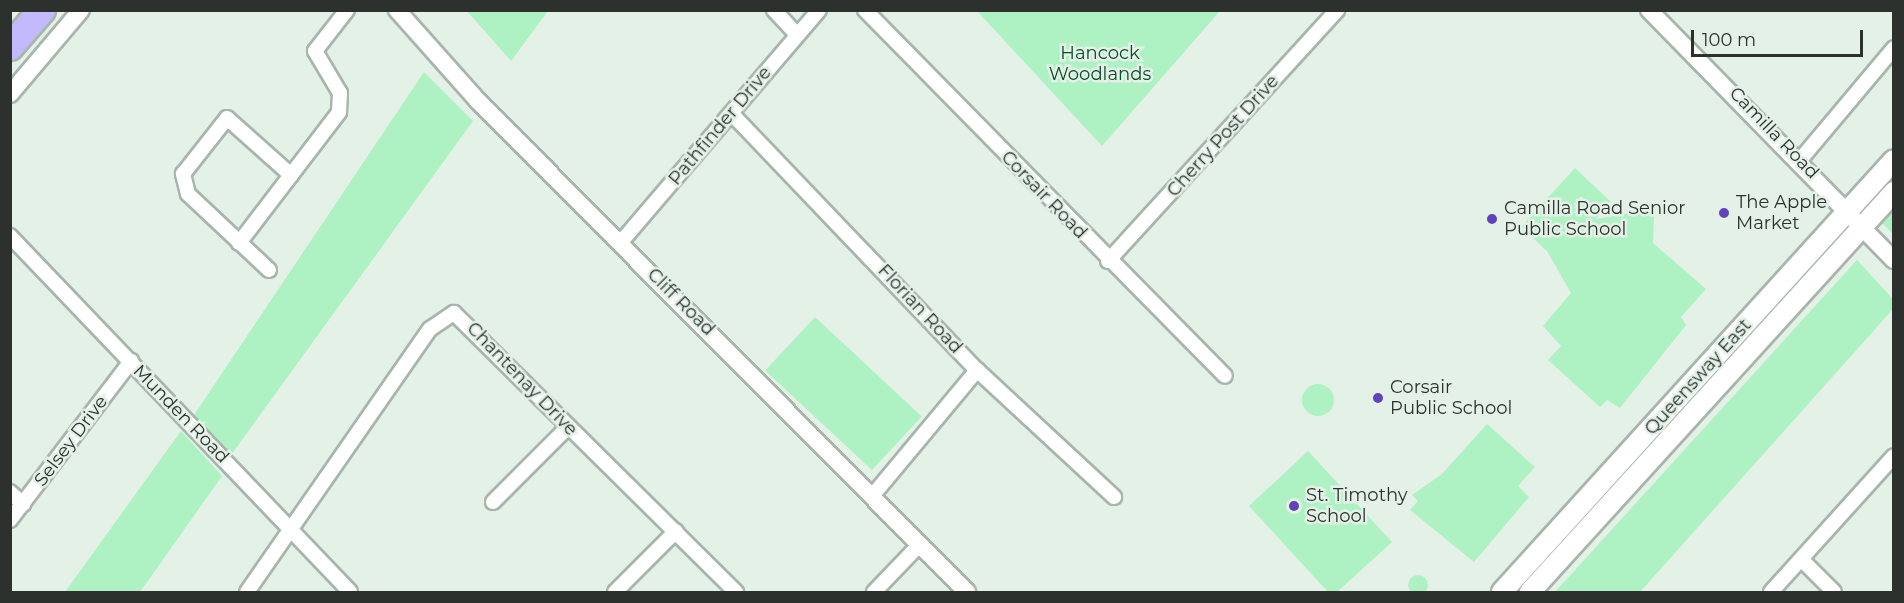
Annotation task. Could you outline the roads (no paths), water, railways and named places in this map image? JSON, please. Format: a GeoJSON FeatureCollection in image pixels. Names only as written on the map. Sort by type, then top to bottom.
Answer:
{"type":"FeatureCollection","features":[{"type":"Feature","properties":{"kind":"highway"},"geometry":{"type":"LineString","coordinates":[[10,47],[42,10]]}},
{"type":"Feature","properties":{"kind":"main road","name":"Queensway East"},"geometry":{"type":"LineString","coordinates":[[1502,592],[1893,160]]}},
{"type":"Feature","properties":{"kind":"main road","name":"Queensway East"},"geometry":{"type":"LineString","coordinates":[[1530,592],[1893,192]]}},
{"type":"Feature","properties":{"kind":"street"},"geometry":{"type":"LineString","coordinates":[[10,94],[81,10]]}},
{"type":"Feature","properties":{"kind":"street"},"geometry":{"type":"LineString","coordinates":[[239,243],[340,110],[340,93],[315,51],[347,10]]}},
{"type":"Feature","properties":{"kind":"street","name":"Cliff Road"},"geometry":{"type":"LineString","coordinates":[[397,10],[478,101],[873,495],[967,592]]}},
{"type":"Feature","properties":{"kind":"street"},"geometry":{"type":"LineString","coordinates":[[774,10],[797,35]]}},
{"type":"Feature","properties":{"kind":"street","name":"Pathfinder Drive"},"geometry":{"type":"LineString","coordinates":[[621,242],[819,10]]}},
{"type":"Feature","properties":{"kind":"street","name":"Corsair Road"},"geometry":{"type":"LineString","coordinates":[[865,10],[1108,261],[1226,376]]}},
{"type":"Feature","properties":{"kind":"street","name":"Cherry Post Drive"},"geometry":{"type":"LineString","coordinates":[[1108,261],[1337,10]]}},
{"type":"Feature","properties":{"kind":"street","name":"Camilla Road"},"geometry":{"type":"LineString","coordinates":[[1649,10],[1800,160],[1893,260]]}},
{"type":"Feature","properties":{"kind":"street"},"geometry":{"type":"LineString","coordinates":[[1800,160],[1893,48]]}},
{"type":"Feature","properties":{"kind":"street","name":"Florian Road"},"geometry":{"type":"LineString","coordinates":[[732,114],[977,370],[1114,497]]}},
{"type":"Feature","properties":{"kind":"street"},"geometry":{"type":"LineString","coordinates":[[269,270],[239,243],[183,182],[187,166],[227,118],[291,175]]}},
{"type":"Feature","properties":{"kind":"street","name":"Munden Road"},"geometry":{"type":"LineString","coordinates":[[10,236],[131,361],[288,530],[350,592]]}},
{"type":"Feature","properties":{"kind":"street","name":"Chantenay Drive"},"geometry":{"type":"LineString","coordinates":[[247,592],[288,530],[430,330],[448,314],[459,314],[469,323],[568,427],[736,592]]}},
{"type":"Feature","properties":{"kind":"street","name":"Selsey Drive"},"geometry":{"type":"LineString","coordinates":[[10,520],[131,361]]}},
{"type":"Feature","properties":{"kind":"street"},"geometry":{"type":"LineString","coordinates":[[873,495],[977,370]]}},
{"type":"Feature","properties":{"kind":"street"},"geometry":{"type":"LineString","coordinates":[[493,502],[568,427]]}},
{"type":"Feature","properties":{"kind":"street"},"geometry":{"type":"LineString","coordinates":[[1771,592],[1893,456]]}},
{"type":"Feature","properties":{"kind":"street"},"geometry":{"type":"LineString","coordinates":[[10,492],[23,504]]}},
{"type":"Feature","properties":{"kind":"street"},"geometry":{"type":"LineString","coordinates":[[615,592],[676,531]]}},
{"type":"Feature","properties":{"kind":"street"},"geometry":{"type":"LineString","coordinates":[[874,592],[920,544]]}},
{"type":"Feature","properties":{"kind":"street"},"geometry":{"type":"LineString","coordinates":[[1802,560],[1834,592]]}},
{"type":"Feature","properties":{"kind":"place","name":"The Apple Market"},"geometry":{"type":"Point","coordinates":[1724,213]}},
{"type":"Feature","properties":{"kind":"place","name":"Camilla Road Senior Public School"},"geometry":{"type":"Point","coordinates":[1492,219]}},
{"type":"Feature","properties":{"kind":"place","name":"Corsair Public School"},"geometry":{"type":"Point","coordinates":[1378,398]}},
{"type":"Feature","properties":{"kind":"place","name":"St. Timothy School"},"geometry":{"type":"Point","coordinates":[1294,506]}},
{"type":"Feature","properties":{"kind":"park label","name":"Hancock Woodlands"},"geometry":{"type":"Point","coordinates":[1100,64]}}]}
